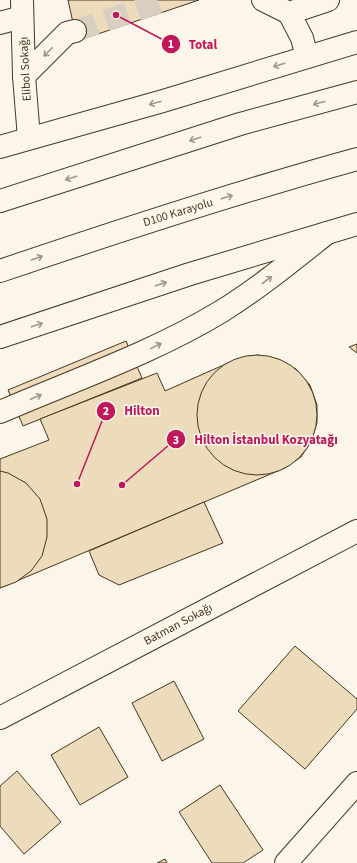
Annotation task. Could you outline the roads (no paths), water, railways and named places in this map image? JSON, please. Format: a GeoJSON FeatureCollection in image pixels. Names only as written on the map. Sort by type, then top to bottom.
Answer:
{"type":"FeatureCollection","features":[{"type":"Feature","properties":{"kind":"main road"},"geometry":{"type":"LineString","coordinates":[[263,0],[289,13],[302,38],[306,57]]}},
{"type":"Feature","properties":{"kind":"main road"},"geometry":{"type":"LineString","coordinates":[[289,13],[328,0]]}},
{"type":"Feature","properties":{"kind":"main road"},"geometry":{"type":"LineString","coordinates":[[0,23],[22,9]]}},
{"type":"Feature","properties":{"kind":"main road","name":"Elibol Sokağı"},"geometry":{"type":"LineString","coordinates":[[22,9],[24,76],[29,138]]}},
{"type":"Feature","properties":{"kind":"main road"},"geometry":{"type":"LineString","coordinates":[[24,76],[66,33],[75,30]]}},
{"type":"Feature","properties":{"kind":"main road"},"geometry":{"type":"LineString","coordinates":[[0,147],[163,101],[357,42]]}},
{"type":"Feature","properties":{"kind":"main road"},"geometry":{"type":"LineString","coordinates":[[0,201],[240,124],[357,92]]}},
{"type":"Feature","properties":{"kind":"main road","name":"D100 Karayolu"},"geometry":{"type":"LineString","coordinates":[[0,270],[116,231],[284,179],[357,159]]}},
{"type":"Feature","properties":{"kind":"main road"},"geometry":{"type":"LineString","coordinates":[[0,337],[190,274],[357,224]]}},
{"type":"Feature","properties":{"kind":"main road"},"geometry":{"type":"LineString","coordinates":[[0,412],[155,346],[221,311],[265,282],[329,232]]}},
{"type":"Feature","properties":{"kind":"main road","name":"Batman Sokağı"},"geometry":{"type":"LineString","coordinates":[[0,718],[357,531]]}},
{"type":"Feature","properties":{"kind":"main road"},"geometry":{"type":"LineString","coordinates":[[286,863],[357,783]]}},
{"type":"Feature","properties":{"kind":"tunnel"},"geometry":{"type":"LineString","coordinates":[[75,31],[166,0]]}},
{"type":"Feature","properties":{"kind":"place","name":"Total"},"geometry":{"type":"Point","coordinates":[116,15]}},
{"type":"Feature","properties":{"kind":"place","name":"Hilton"},"geometry":{"type":"Point","coordinates":[77,484]}},
{"type":"Feature","properties":{"kind":"place","name":"Hilton İstanbul Kozyatağı"},"geometry":{"type":"Point","coordinates":[122,485]}}]}
